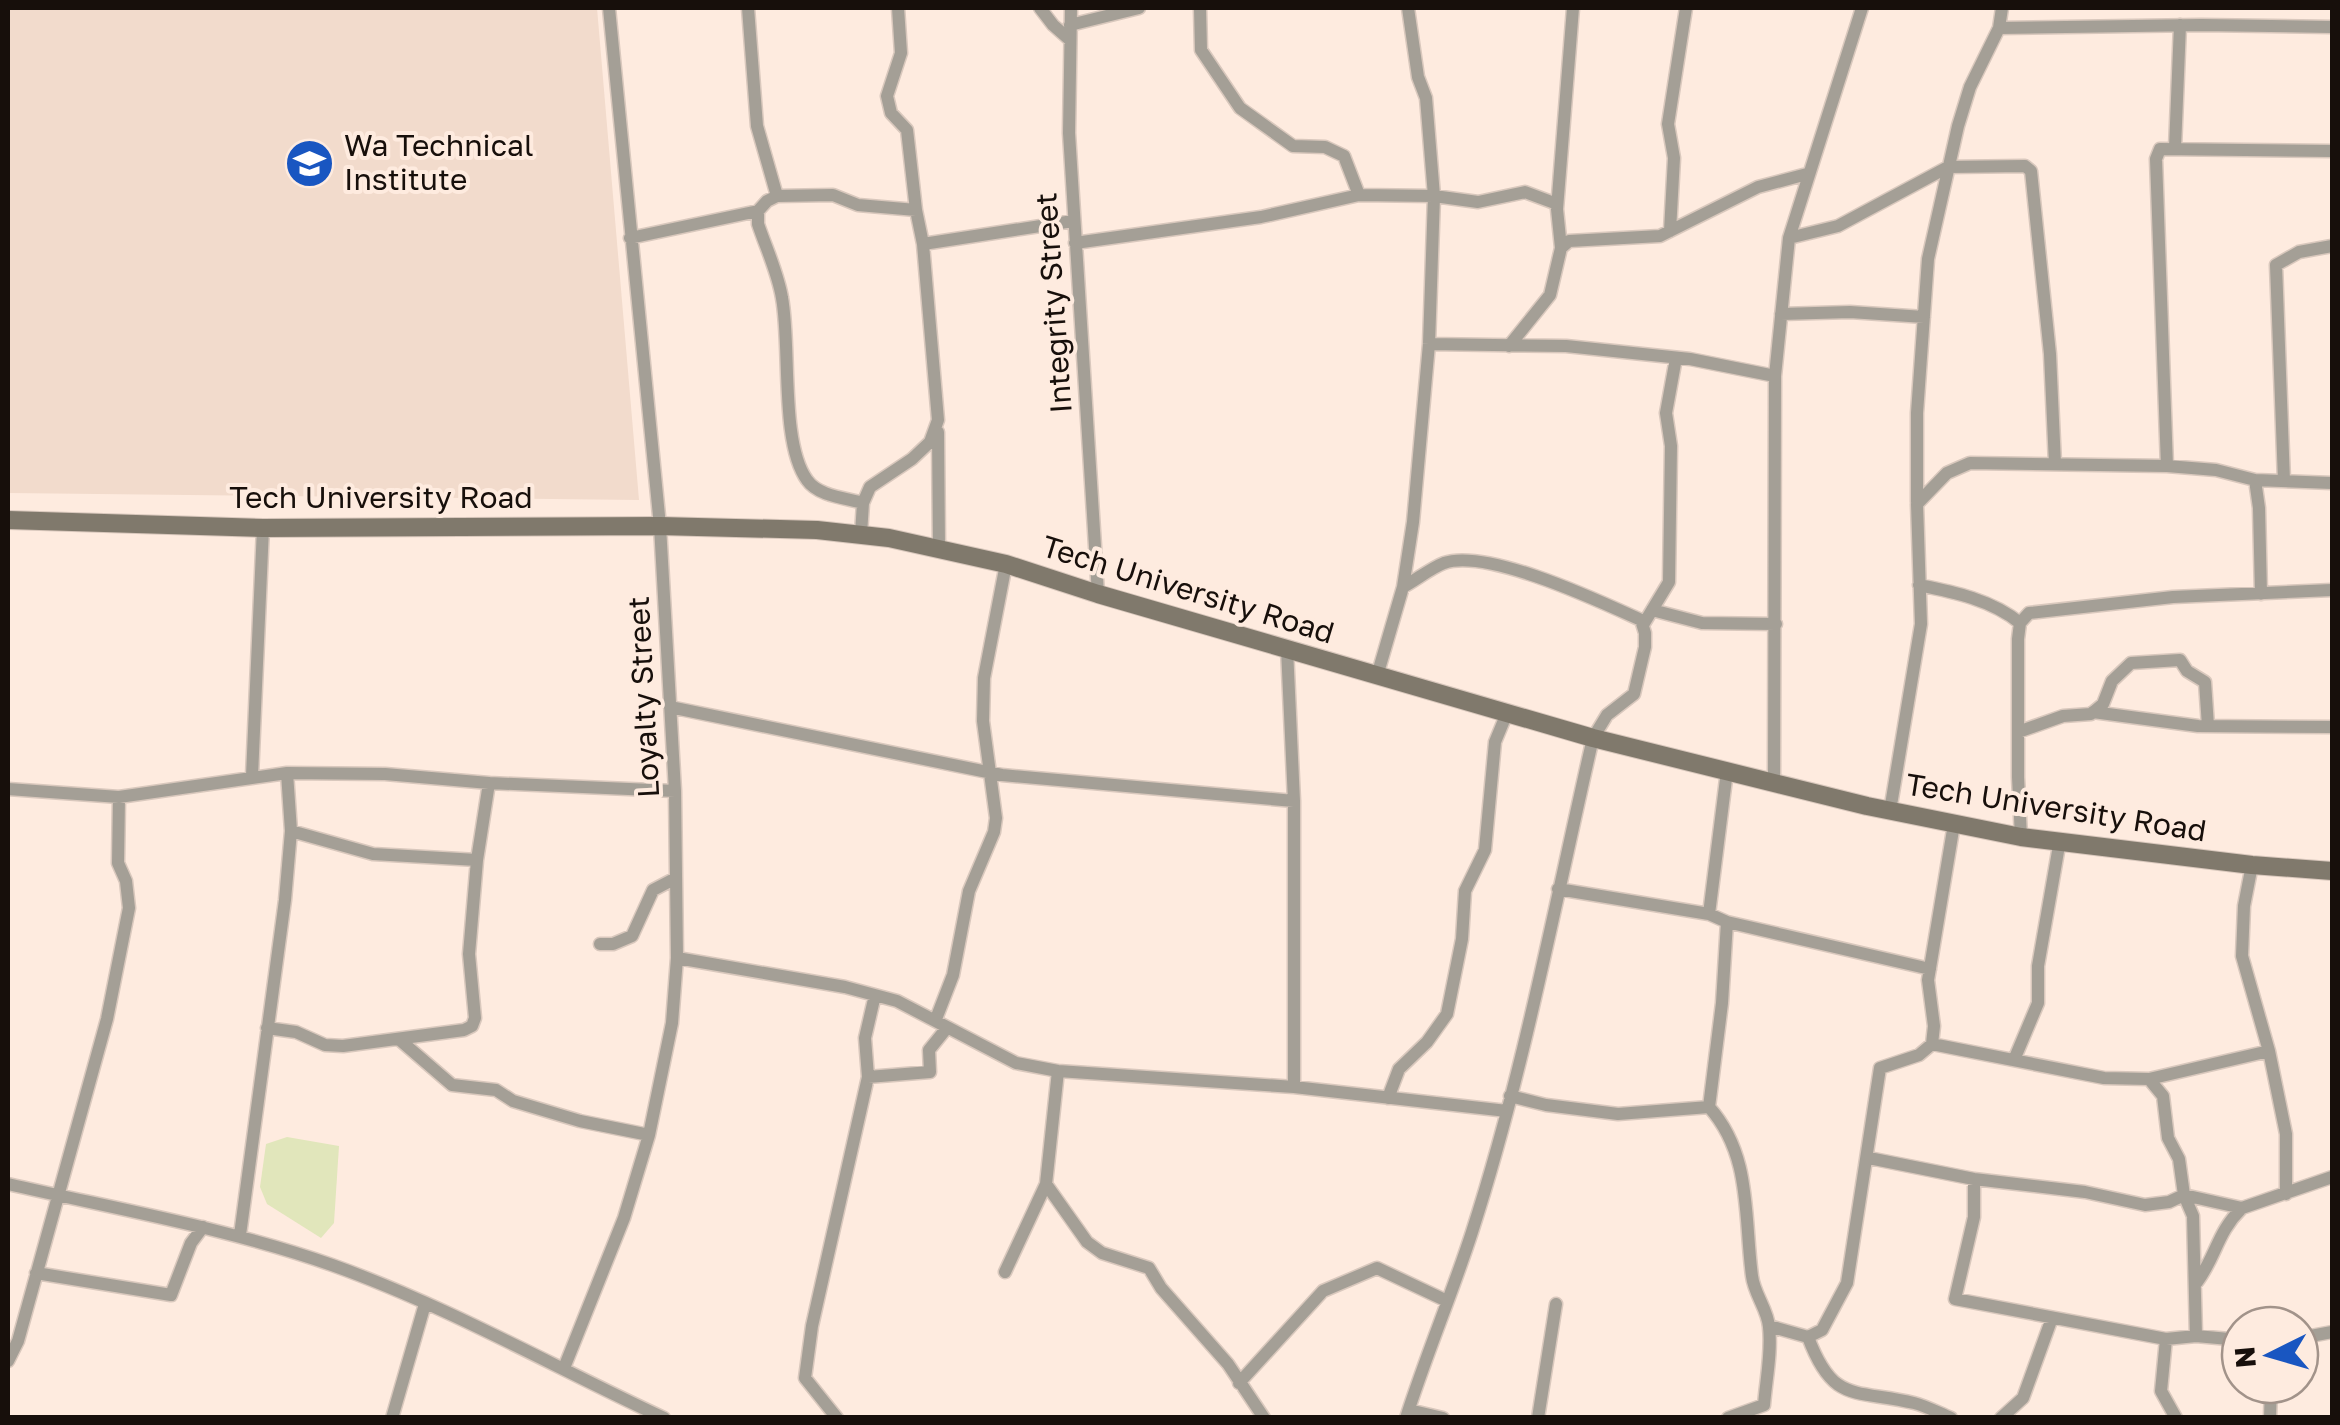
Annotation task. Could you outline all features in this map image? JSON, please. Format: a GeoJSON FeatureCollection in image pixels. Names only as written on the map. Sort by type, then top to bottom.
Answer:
{"type":"FeatureCollection","features":[{"type":"Feature","properties":{"kind":"street","name":"Loyalty Street"},"geometry":{"type":"LineString","coordinates":[[564,1368],[624,1218],[649,1135],[672,1023],[677,958],[674,790],[660,526],[608,8]]}},
{"type":"Feature","properties":{"kind":"street"},"geometry":{"type":"LineString","coordinates":[[748,8],[757,126],[777,196]]}},
{"type":"Feature","properties":{"kind":"street"},"geometry":{"type":"LineString","coordinates":[[898,8],[901,53],[887,96],[891,113],[907,130],[923,244],[938,420],[939,548]]}},
{"type":"Feature","properties":{"kind":"street"},"geometry":{"type":"LineString","coordinates":[[1040,8],[1053,25],[1070,32],[1140,8]]}},
{"type":"Feature","properties":{"kind":"street","name":"Integrity Street"},"geometry":{"type":"LineString","coordinates":[[1071,8],[1069,133],[1073,221],[1098,594]]}},
{"type":"Feature","properties":{"kind":"street"},"geometry":{"type":"LineString","coordinates":[[1200,8],[1201,50],[1240,108],[1294,146],[1325,147],[1344,156],[1359,195]]}},
{"type":"Feature","properties":{"kind":"street"},"geometry":{"type":"LineString","coordinates":[[1376,676],[1403,587],[1413,522],[1429,344],[1434,196],[1426,98],[1418,77],[1408,8]]}},
{"type":"Feature","properties":{"kind":"street"},"geometry":{"type":"LineString","coordinates":[[1508,346],[1550,295],[1561,248],[1557,204],[1573,8]]}},
{"type":"Feature","properties":{"kind":"street"},"geometry":{"type":"LineString","coordinates":[[1670,231],[1674,158],[1668,124],[1686,8]]}},
{"type":"Feature","properties":{"kind":"street"},"geometry":{"type":"LineString","coordinates":[[1774,782],[1775,376],[1789,238],[1862,8]]}},
{"type":"Feature","properties":{"kind":"street"},"geometry":{"type":"LineString","coordinates":[[1890,811],[1920,624],[1917,413],[1928,259],[1970,87],[1999,28],[2002,8]]}},
{"type":"Feature","properties":{"kind":"street"},"geometry":{"type":"LineString","coordinates":[[2175,148],[2180,25]]}},
{"type":"Feature","properties":{"kind":"street"},"geometry":{"type":"LineString","coordinates":[[1999,28],[2332,27]]}},
{"type":"Feature","properties":{"kind":"street"},"geometry":{"type":"LineString","coordinates":[[2167,466],[2156,160],[2160,149],[2332,150]]}},
{"type":"Feature","properties":{"kind":"street"},"geometry":{"type":"LineString","coordinates":[[1789,238],[1838,226],[1948,167],[2025,166],[2031,170],[2050,354],[2055,464]]}},
{"type":"Feature","properties":{"kind":"street"},"geometry":{"type":"LineString","coordinates":[[1561,248],[1570,241],[1660,236],[1758,187],[1807,174]]}},
{"type":"Feature","properties":{"kind":"street"},"geometry":{"type":"LineString","coordinates":[[1075,243],[1261,217],[1359,195],[1434,196],[1478,202],[1525,192],[1557,204]]}},
{"type":"Feature","properties":{"kind":"street"},"geometry":{"type":"LineString","coordinates":[[630,238],[758,211],[777,196],[833,195],[858,205],[916,210]]}},
{"type":"Feature","properties":{"kind":"street"},"geometry":{"type":"LineString","coordinates":[[758,211],[758,224],[782,300],[791,422],[798,462],[808,483],[827,494],[863,502]]}},
{"type":"Feature","properties":{"kind":"street"},"geometry":{"type":"LineString","coordinates":[[923,244],[1073,221]]}},
{"type":"Feature","properties":{"kind":"street"},"geometry":{"type":"LineString","coordinates":[[2284,481],[2276,265],[2299,252],[2332,246]]}},
{"type":"Feature","properties":{"kind":"street"},"geometry":{"type":"LineString","coordinates":[[1781,314],[1924,316]]}},
{"type":"Feature","properties":{"kind":"street"},"geometry":{"type":"LineString","coordinates":[[1429,344],[1566,346],[1676,358],[1775,376]]}},
{"type":"Feature","properties":{"kind":"street"},"geometry":{"type":"LineString","coordinates":[[1643,626],[1668,582],[1671,446],[1666,413],[1676,358]]}},
{"type":"Feature","properties":{"kind":"street"},"geometry":{"type":"LineString","coordinates":[[861,534],[863,502],[877,480],[912,459],[930,442],[938,420]]}},
{"type":"Feature","properties":{"kind":"street"},"geometry":{"type":"LineString","coordinates":[[1916,504],[1947,472],[1970,463],[2167,466],[2216,470],[2255,480],[2332,483]]}},
{"type":"Feature","properties":{"kind":"street"},"geometry":{"type":"LineString","coordinates":[[2255,480],[2261,594]]}},
{"type":"Feature","properties":{"kind":"street","name":"Tech University Road"},"geometry":{"type":"LineString","coordinates":[[8,520],[263,528],[660,526],[861,534],[1006,564],[1593,738],[1890,811],[2021,837],[2332,871]]}},
{"type":"Feature","properties":{"kind":"street"},"geometry":{"type":"LineString","coordinates":[[252,776],[263,528]]}},
{"type":"Feature","properties":{"kind":"street"},"geometry":{"type":"LineString","coordinates":[[1403,587],[1446,562],[1482,562],[1571,590],[1640,620],[1645,648],[1634,694],[1607,715],[1593,738],[1506,1111],[1472,1233],[1407,1414],[1443,1418]]}},
{"type":"Feature","properties":{"kind":"street"},"geometry":{"type":"LineString","coordinates":[[868,1077],[930,1072],[929,1050],[941,1024],[969,892],[994,832],[996,818],[983,721],[984,678],[1006,564]]}},
{"type":"Feature","properties":{"kind":"street"},"geometry":{"type":"LineString","coordinates":[[1919,585],[1965,594],[2006,612],[2020,623]]}},
{"type":"Feature","properties":{"kind":"street"},"geometry":{"type":"LineString","coordinates":[[2021,837],[2020,623],[2030,612],[2172,598],[2332,590]]}},
{"type":"Feature","properties":{"kind":"street"},"geometry":{"type":"LineString","coordinates":[[1652,610],[1713,624],[1776,624]]}},
{"type":"Feature","properties":{"kind":"street"},"geometry":{"type":"LineString","coordinates":[[1287,649],[1294,801],[1294,1087]]}},
{"type":"Feature","properties":{"kind":"street"},"geometry":{"type":"LineString","coordinates":[[2093,712],[2103,704],[2112,681],[2131,662],[2180,660],[2187,671],[2205,682],[2208,726]]}},
{"type":"Feature","properties":{"kind":"street"},"geometry":{"type":"LineString","coordinates":[[670,707],[988,772],[1294,801]]}},
{"type":"Feature","properties":{"kind":"street"},"geometry":{"type":"LineString","coordinates":[[2018,732],[2064,716],[2093,712],[2208,726],[2332,727]]}},
{"type":"Feature","properties":{"kind":"street"},"geometry":{"type":"LineString","coordinates":[[1388,1098],[1399,1069],[1447,1014],[1462,939],[1465,892],[1485,850],[1496,742],[1507,713]]}},
{"type":"Feature","properties":{"kind":"street"},"geometry":{"type":"LineString","coordinates":[[1710,914],[1727,770]]}},
{"type":"Feature","properties":{"kind":"street"},"geometry":{"type":"LineString","coordinates":[[240,1235],[291,831],[287,773]]}},
{"type":"Feature","properties":{"kind":"street"},"geometry":{"type":"LineString","coordinates":[[8,790],[119,797],[287,773],[385,774],[488,783],[674,790]]}},
{"type":"Feature","properties":{"kind":"street"},"geometry":{"type":"LineString","coordinates":[[267,1028],[296,1032],[325,1045],[401,1041],[472,1026],[475,1018],[470,954],[488,783]]}},
{"type":"Feature","properties":{"kind":"street"},"geometry":{"type":"LineString","coordinates":[[8,1361],[18,1341],[106,1019],[129,908],[126,881],[118,863],[119,797]]}},
{"type":"Feature","properties":{"kind":"street"},"geometry":{"type":"LineString","coordinates":[[1932,1044],[1930,969],[1954,824]]}},
{"type":"Feature","properties":{"kind":"street"},"geometry":{"type":"LineString","coordinates":[[291,831],[373,854],[477,860]]}},
{"type":"Feature","properties":{"kind":"street"},"geometry":{"type":"LineString","coordinates":[[2014,1060],[2038,1003],[2038,966],[2060,840]]}},
{"type":"Feature","properties":{"kind":"street"},"geometry":{"type":"LineString","coordinates":[[2252,865],[2244,906],[2242,956],[2269,1051],[2286,1134],[2286,1194]]}},
{"type":"Feature","properties":{"kind":"street"},"geometry":{"type":"LineString","coordinates":[[600,944],[614,944],[632,936],[653,890],[676,878]]}},
{"type":"Feature","properties":{"kind":"street"},"geometry":{"type":"LineString","coordinates":[[1558,889],[1710,914],[1727,922],[1930,969]]}},
{"type":"Feature","properties":{"kind":"street"},"geometry":{"type":"LineString","coordinates":[[1709,1107],[1727,922]]}},
{"type":"Feature","properties":{"kind":"street"},"geometry":{"type":"LineString","coordinates":[[677,958],[897,1001],[1016,1063],[1058,1071],[1294,1087],[1506,1111]]}},
{"type":"Feature","properties":{"kind":"street"},"geometry":{"type":"LineString","coordinates":[[837,1418],[805,1378],[812,1326],[868,1077],[865,1038],[875,995]]}},
{"type":"Feature","properties":{"kind":"street"},"geometry":{"type":"LineString","coordinates":[[401,1041],[452,1085],[496,1090],[513,1102],[649,1135]]}},
{"type":"Feature","properties":{"kind":"street"},"geometry":{"type":"LineString","coordinates":[[1932,1044],[2104,1078],[2149,1080],[2269,1051]]}},
{"type":"Feature","properties":{"kind":"street"},"geometry":{"type":"LineString","coordinates":[[1770,1326],[1808,1337],[1822,1330],[1847,1283],[1880,1068],[1919,1055],[1932,1044]]}},
{"type":"Feature","properties":{"kind":"street"},"geometry":{"type":"LineString","coordinates":[[1005,1272],[1046,1184],[1058,1071]]}},
{"type":"Feature","properties":{"kind":"street"},"geometry":{"type":"LineString","coordinates":[[2149,1080],[2163,1096],[2168,1138],[2179,1159],[2184,1196],[2194,1216],[2196,1336]]}},
{"type":"Feature","properties":{"kind":"street"},"geometry":{"type":"LineString","coordinates":[[1510,1096],[1618,1114],[1709,1107]]}},
{"type":"Feature","properties":{"kind":"street"},"geometry":{"type":"LineString","coordinates":[[1709,1107],[1724,1123],[1742,1171],[1752,1280],[1770,1326],[1764,1405],[1728,1418]]}},
{"type":"Feature","properties":{"kind":"street"},"geometry":{"type":"LineString","coordinates":[[1869,1158],[1974,1179],[2085,1192],[2144,1204],[2184,1196],[2242,1208],[2332,1176]]}},
{"type":"Feature","properties":{"kind":"street"},"geometry":{"type":"LineString","coordinates":[[1974,1179],[1974,1217],[1954,1299],[2166,1339],[2220,1338]]}},
{"type":"Feature","properties":{"kind":"street"},"geometry":{"type":"LineString","coordinates":[[8,1184],[240,1235],[335,1266],[564,1368],[634,1411],[664,1418]]}},
{"type":"Feature","properties":{"kind":"street"},"geometry":{"type":"LineString","coordinates":[[1046,1184],[1087,1242],[1102,1253],[1149,1268],[1161,1288],[1228,1364],[1264,1418]]}},
{"type":"Feature","properties":{"kind":"street"},"geometry":{"type":"LineString","coordinates":[[2197,1282],[2209,1266],[2220,1234],[2242,1208]]}},
{"type":"Feature","properties":{"kind":"street"},"geometry":{"type":"LineString","coordinates":[[36,1273],[171,1295],[191,1243],[203,1227]]}},
{"type":"Feature","properties":{"kind":"street"},"geometry":{"type":"LineString","coordinates":[[1240,1383],[1323,1291],[1377,1268],[1447,1300]]}},
{"type":"Feature","properties":{"kind":"street"},"geometry":{"type":"LineString","coordinates":[[392,1418],[425,1304]]}},
{"type":"Feature","properties":{"kind":"street"},"geometry":{"type":"LineString","coordinates":[[1538,1418],[1556,1304]]}},
{"type":"Feature","properties":{"kind":"street"},"geometry":{"type":"LineString","coordinates":[[2001,1418],[2024,1398],[2052,1318]]}},
{"type":"Feature","properties":{"kind":"street"},"geometry":{"type":"LineString","coordinates":[[1808,1337],[1832,1383],[1868,1397],[1916,1403],[1951,1418]]}},
{"type":"Feature","properties":{"kind":"street"},"geometry":{"type":"LineString","coordinates":[[2166,1339],[2162,1390],[2176,1418]]}},
{"type":"Feature","properties":{"kind":"shaded area","name":"Wa Technical Institute"},"geometry":{"type":"Polygon","coordinates":[[[8,8],[597,8],[639,500],[8,493],[8,8]]]}},
{"type":"Feature","properties":{"kind":"green space"},"geometry":{"type":"Polygon","coordinates":[[[287,1137],[339,1146],[334,1223],[321,1238],[267,1204],[260,1187],[266,1144],[287,1137]]]}},
{"type":"Feature","properties":{"kind":"place","name":"Wa Technical Institute"},"geometry":{"type":"Point","coordinates":[309,163]}}]}
